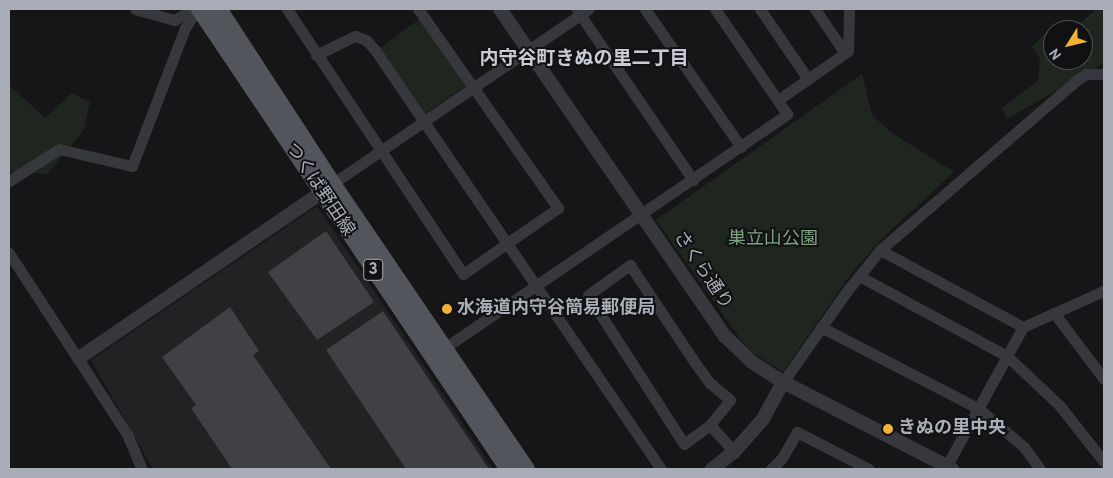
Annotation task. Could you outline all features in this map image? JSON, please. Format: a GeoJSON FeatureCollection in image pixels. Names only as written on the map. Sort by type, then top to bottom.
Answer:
{"type":"FeatureCollection","features":[{"type":"Feature","properties":{"kind":"main road","name":"つくば野田線"},"geometry":{"type":"LineString","coordinates":[[197,9],[444,349],[526,469]]}},
{"type":"Feature","properties":{"kind":"main road","name":"つくば野田線"},"geometry":{"type":"LineString","coordinates":[[218,9],[326,188],[509,469]]}},
{"type":"Feature","properties":{"kind":"street"},"geometry":{"type":"LineString","coordinates":[[135,9],[174,20],[197,9]]}},
{"type":"Feature","properties":{"kind":"street"},"geometry":{"type":"LineString","coordinates":[[9,181],[59,149],[132,166],[185,28],[197,9]]}},
{"type":"Feature","properties":{"kind":"street"},"geometry":{"type":"LineString","coordinates":[[287,9],[463,274],[558,208],[418,9]]}},
{"type":"Feature","properties":{"kind":"street","name":"さくら通り"},"geometry":{"type":"LineString","coordinates":[[500,9],[725,336],[752,362],[783,382],[950,468]]}},
{"type":"Feature","properties":{"kind":"street"},"geometry":{"type":"LineString","coordinates":[[645,9],[741,147]]}},
{"type":"Feature","properties":{"kind":"street"},"geometry":{"type":"LineString","coordinates":[[444,349],[787,114],[715,9]]}},
{"type":"Feature","properties":{"kind":"street"},"geometry":{"type":"LineString","coordinates":[[760,9],[808,79]]}},
{"type":"Feature","properties":{"kind":"street"},"geometry":{"type":"LineString","coordinates":[[815,9],[845,54]]}},
{"type":"Feature","properties":{"kind":"street"},"geometry":{"type":"LineString","coordinates":[[778,100],[848,51],[849,9]]}},
{"type":"Feature","properties":{"kind":"street"},"geometry":{"type":"LineString","coordinates":[[79,358],[425,120],[475,88],[582,11],[692,180]]}},
{"type":"Feature","properties":{"kind":"street"},"geometry":{"type":"LineString","coordinates":[[316,55],[355,36],[366,40],[425,120],[661,469]]}},
{"type":"Feature","properties":{"kind":"street"},"geometry":{"type":"LineString","coordinates":[[712,469],[734,452],[763,419],[783,382],[821,327],[880,250],[1077,80],[1086,74],[1104,74]]}},
{"type":"Feature","properties":{"kind":"street"},"geometry":{"type":"LineString","coordinates":[[880,250],[1023,327]]}},
{"type":"Feature","properties":{"kind":"street"},"geometry":{"type":"LineString","coordinates":[[9,253],[127,434],[142,469]]}},
{"type":"Feature","properties":{"kind":"street"},"geometry":{"type":"LineString","coordinates":[[630,265],[710,383],[730,400],[710,425],[684,444],[588,295],[630,265]]}},
{"type":"Feature","properties":{"kind":"street"},"geometry":{"type":"LineString","coordinates":[[859,276],[1007,356],[1060,406],[1104,462]]}},
{"type":"Feature","properties":{"kind":"street"},"geometry":{"type":"LineString","coordinates":[[950,468],[1023,327],[1104,293]]}},
{"type":"Feature","properties":{"kind":"street"},"geometry":{"type":"LineString","coordinates":[[1054,313],[1104,379]]}},
{"type":"Feature","properties":{"kind":"street"},"geometry":{"type":"LineString","coordinates":[[821,327],[980,409],[1024,447],[1040,469]]}},
{"type":"Feature","properties":{"kind":"street"},"geometry":{"type":"LineString","coordinates":[[710,425],[734,452]]}},
{"type":"Feature","properties":{"kind":"street"},"geometry":{"type":"LineString","coordinates":[[771,469],[782,458],[797,432],[869,469]]}},
{"type":"Feature","properties":{"kind":"street"},"geometry":{"type":"LineString","coordinates":[[782,458],[789,469]]}},
{"type":"Feature","properties":{"kind":"shaded area"},"geometry":{"type":"Polygon","coordinates":[[[317,206],[493,469],[153,469],[91,360],[317,206]]]}},
{"type":"Feature","properties":{"kind":"green space"},"geometry":{"type":"Polygon","coordinates":[[[1096,9],[1104,9],[1104,63],[1093,69],[1093,20],[1084,20],[1096,9]]]}},
{"type":"Feature","properties":{"kind":"green space"},"geometry":{"type":"Polygon","coordinates":[[[421,18],[467,85],[425,114],[380,48],[421,18]]]}},
{"type":"Feature","properties":{"kind":"green space"},"geometry":{"type":"Polygon","coordinates":[[[1043,36],[1043,70],[1092,70],[1007,119],[1002,108],[1038,81],[1040,59],[1032,47],[1043,36]]]}},
{"type":"Feature","properties":{"kind":"green space","name":"巣立山公園"},"geometry":{"type":"Polygon","coordinates":[[[862,74],[872,115],[892,133],[954,172],[884,237],[853,271],[783,372],[752,352],[741,340],[656,220],[862,74]]]}},
{"type":"Feature","properties":{"kind":"green space"},"geometry":{"type":"Polygon","coordinates":[[[9,85],[45,118],[72,93],[90,102],[84,130],[47,174],[9,172],[9,85]]]}},
{"type":"Feature","properties":{"kind":"building"},"geometry":{"type":"Polygon","coordinates":[[[326,231],[374,302],[317,340],[268,272],[326,231]]]}},
{"type":"Feature","properties":{"kind":"building"},"geometry":{"type":"Polygon","coordinates":[[[230,307],[259,351],[253,355],[331,469],[232,469],[191,408],[196,405],[162,357],[230,307]]]}},
{"type":"Feature","properties":{"kind":"building"},"geometry":{"type":"Polygon","coordinates":[[[383,311],[489,469],[406,469],[326,350],[383,311]]]}},
{"type":"Feature","properties":{"kind":"place","name":"水海道内守谷簡易郵便局"},"geometry":{"type":"Point","coordinates":[447,309]}},
{"type":"Feature","properties":{"kind":"place","name":"きぬの里中央"},"geometry":{"type":"Point","coordinates":[888,429]}},
{"type":"Feature","properties":{"kind":"district","name":"内守谷町きぬの里二丁目"},"geometry":{"type":"Point","coordinates":[584,60]}}]}
